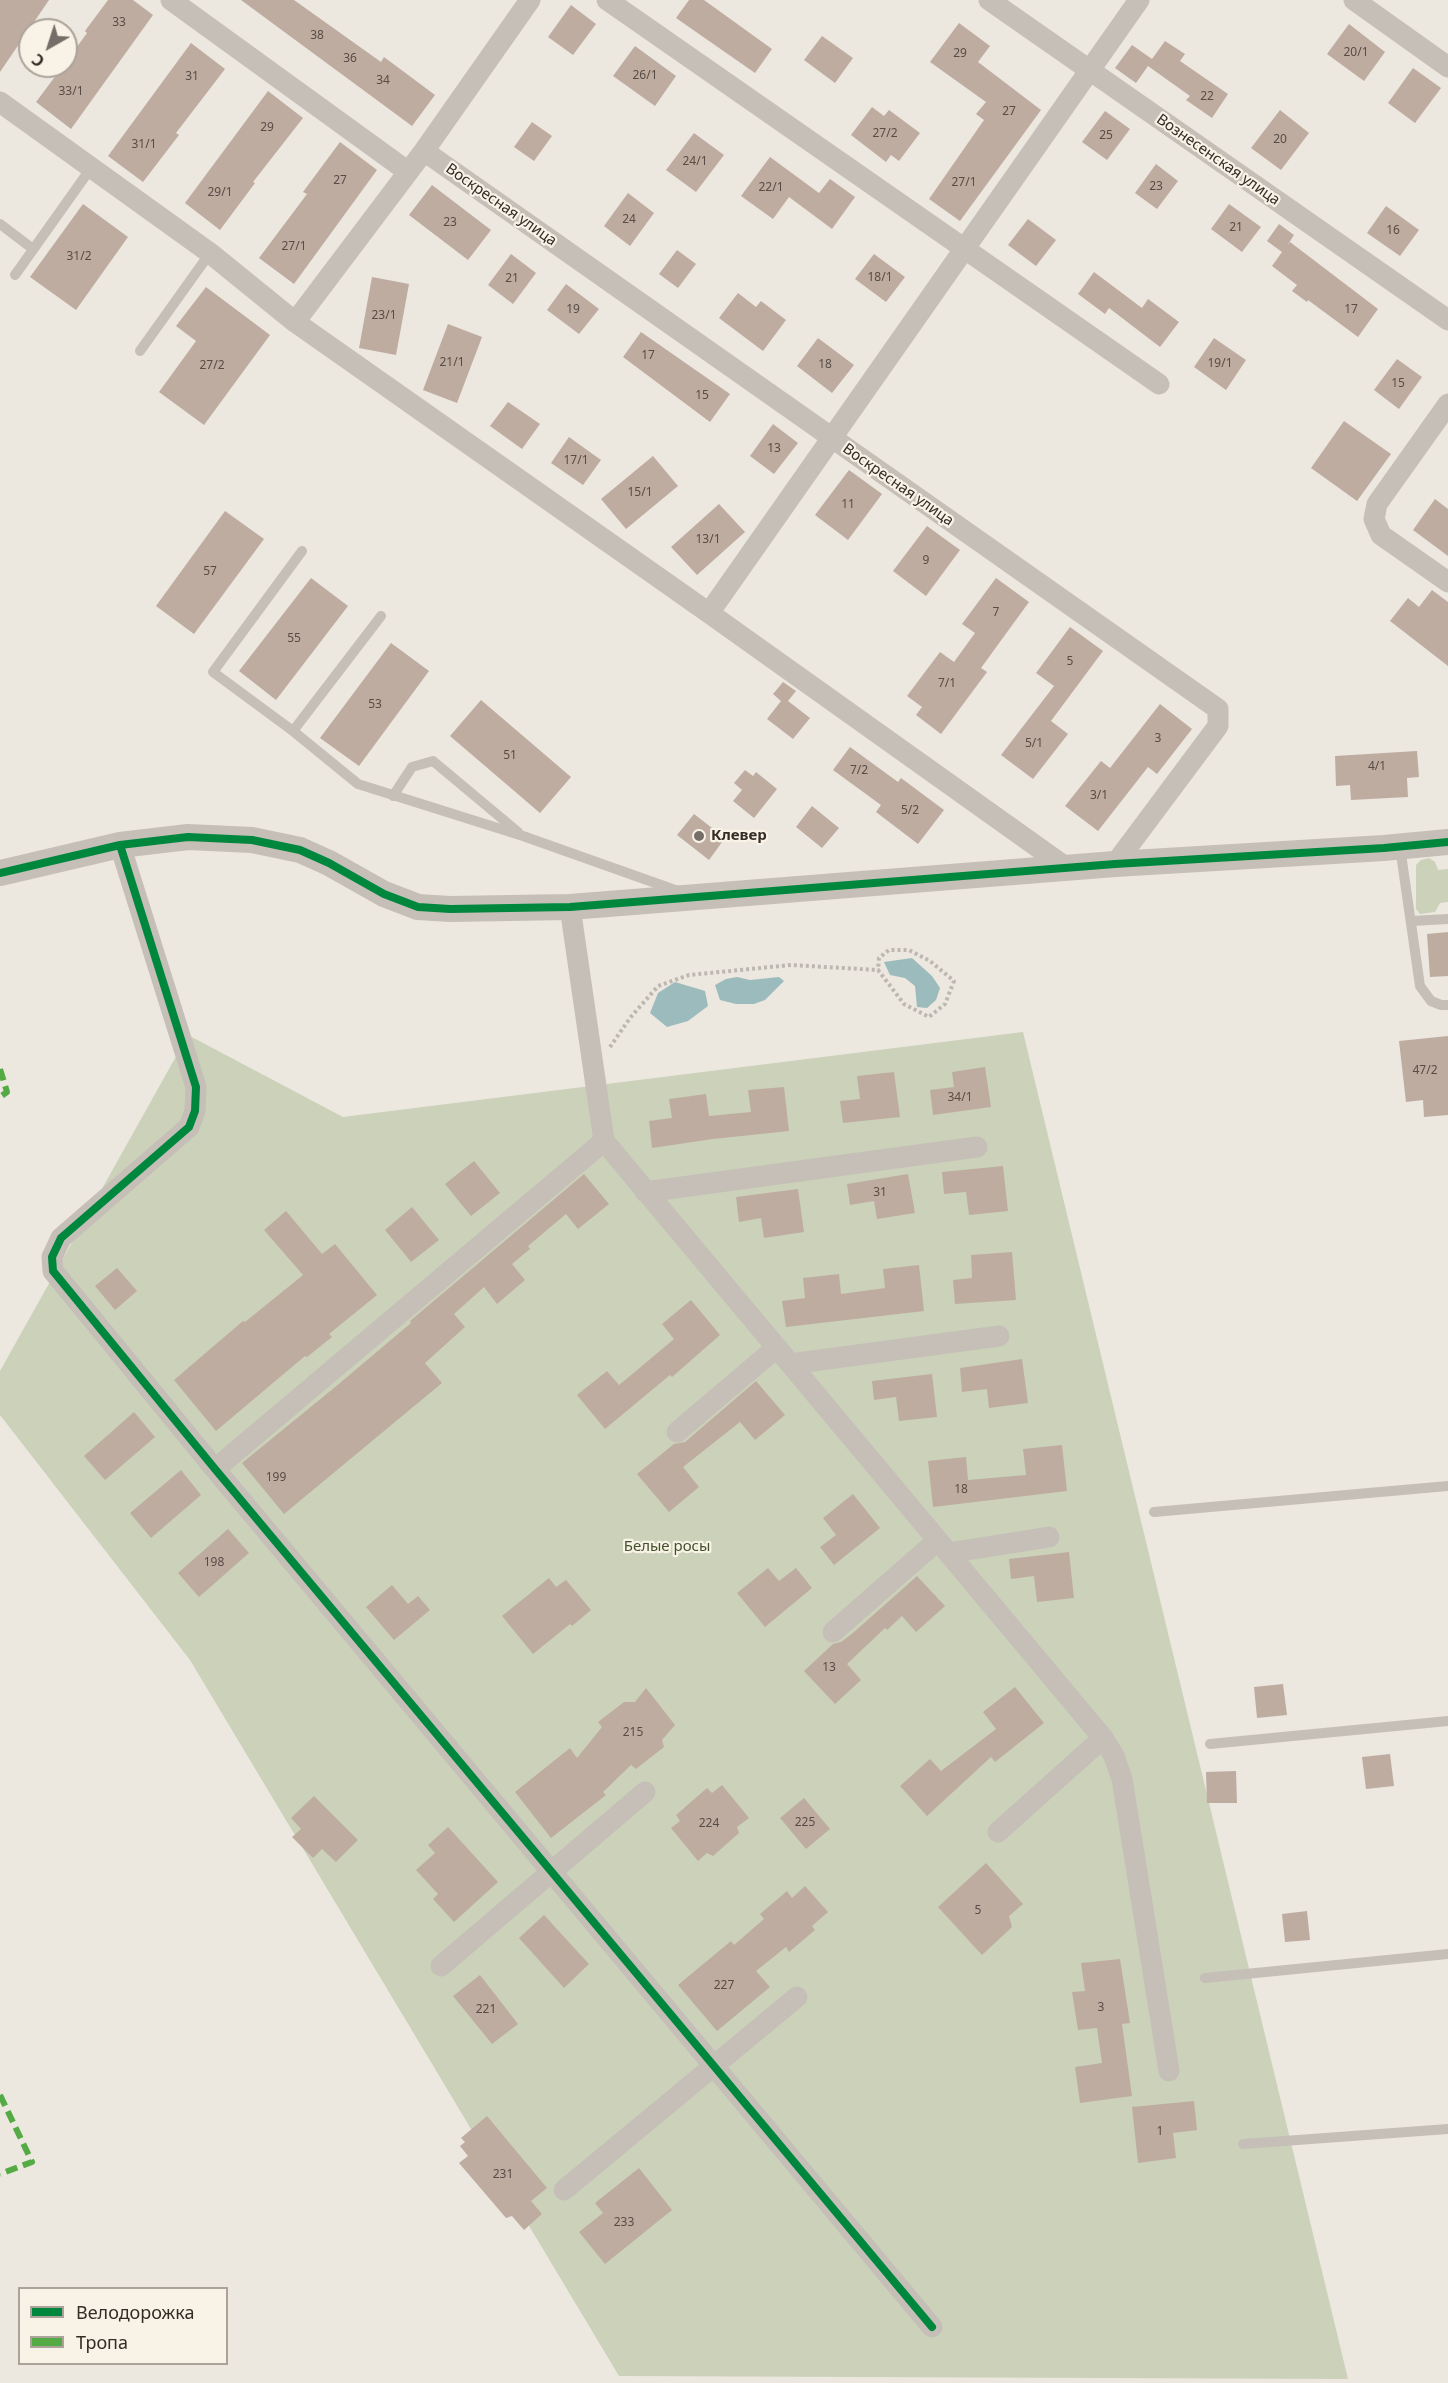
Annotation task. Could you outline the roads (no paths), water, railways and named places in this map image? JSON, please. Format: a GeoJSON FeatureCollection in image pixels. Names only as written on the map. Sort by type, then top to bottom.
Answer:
{"type":"FeatureCollection","features":[{"type":"Feature","properties":{"kind":"street"},"geometry":{"type":"LineString","coordinates":[[171,0],[407,171]]}},
{"type":"Feature","properties":{"kind":"street"},"geometry":{"type":"LineString","coordinates":[[295,322],[424,151],[530,0]]}},
{"type":"Feature","properties":{"kind":"street"},"geometry":{"type":"LineString","coordinates":[[607,0],[1159,384]]}},
{"type":"Feature","properties":{"kind":"street","name":"Вознесенская улица"},"geometry":{"type":"LineString","coordinates":[[989,0],[1448,320]]}},
{"type":"Feature","properties":{"kind":"street"},"geometry":{"type":"LineString","coordinates":[[709,613],[964,248],[1091,72],[1139,0]]}},
{"type":"Feature","properties":{"kind":"street"},"geometry":{"type":"LineString","coordinates":[[1354,0],[1448,67]]}},
{"type":"Feature","properties":{"kind":"street"},"geometry":{"type":"LineString","coordinates":[[1,104],[210,253],[295,322],[1067,868]]}},
{"type":"Feature","properties":{"kind":"street","name":"Воскресная улица"},"geometry":{"type":"LineString","coordinates":[[424,151],[1218,709],[1218,726],[1115,864]]}},
{"type":"Feature","properties":{"kind":"street"},"geometry":{"type":"LineString","coordinates":[[1448,404],[1377,504],[1374,519],[1381,535],[1448,582]]}},
{"type":"Feature","properties":{"kind":"street"},"geometry":{"type":"LineString","coordinates":[[0,873],[120,844],[188,837],[252,840],[300,850],[329,863],[384,894],[418,907],[450,909],[570,907],[1115,864],[1448,842]]}},
{"type":"Feature","properties":{"kind":"street"},"geometry":{"type":"LineString","coordinates":[[120,844],[196,1087],[195,1112],[189,1127],[61,1238],[51,1257],[53,1271],[215,1469],[932,2326]]}},
{"type":"Feature","properties":{"kind":"street"},"geometry":{"type":"LineString","coordinates":[[570,907],[604,1141],[1102,1738],[1114,1756],[1122,1779],[1169,2071]]}},
{"type":"Feature","properties":{"kind":"street"},"geometry":{"type":"LineString","coordinates":[[215,1469],[604,1141]]}},
{"type":"Feature","properties":{"kind":"street"},"geometry":{"type":"LineString","coordinates":[[645,1192],[977,1147]]}},
{"type":"Feature","properties":{"kind":"street"},"geometry":{"type":"LineString","coordinates":[[790,1364],[999,1336]]}},
{"type":"Feature","properties":{"kind":"street"},"geometry":{"type":"LineString","coordinates":[[677,1432],[776,1348]]}},
{"type":"Feature","properties":{"kind":"street"},"geometry":{"type":"LineString","coordinates":[[832,1632],[942,1547],[1049,1537]]}},
{"type":"Feature","properties":{"kind":"street"},"geometry":{"type":"LineString","coordinates":[[998,1832],[1102,1738]]}},
{"type":"Feature","properties":{"kind":"street"},"geometry":{"type":"LineString","coordinates":[[441,1966],[645,1792]]}},
{"type":"Feature","properties":{"kind":"street"},"geometry":{"type":"LineString","coordinates":[[564,2190],[797,1997]]}},
{"type":"Feature","properties":{"kind":"lane"},"geometry":{"type":"LineString","coordinates":[[15,275],[91,168]]}},
{"type":"Feature","properties":{"kind":"lane"},"geometry":{"type":"LineString","coordinates":[[0,224],[33,249]]}},
{"type":"Feature","properties":{"kind":"lane"},"geometry":{"type":"LineString","coordinates":[[140,351],[210,253]]}},
{"type":"Feature","properties":{"kind":"lane"},"geometry":{"type":"LineString","coordinates":[[302,551],[213,672],[293,731],[358,784],[523,836],[692,896]]}},
{"type":"Feature","properties":{"kind":"lane"},"geometry":{"type":"LineString","coordinates":[[293,731],[381,616]]}},
{"type":"Feature","properties":{"kind":"lane"},"geometry":{"type":"LineString","coordinates":[[393,796],[412,767],[433,761],[523,836]]}},
{"type":"Feature","properties":{"kind":"lane"},"geometry":{"type":"LineString","coordinates":[[1400,846],[1420,986],[1431,1001],[1448,1005]]}},
{"type":"Feature","properties":{"kind":"lane"},"geometry":{"type":"LineString","coordinates":[[1412,921],[1448,919]]}},
{"type":"Feature","properties":{"kind":"lane"},"geometry":{"type":"LineString","coordinates":[[1154,1512],[1448,1486]]}},
{"type":"Feature","properties":{"kind":"lane"},"geometry":{"type":"LineString","coordinates":[[1210,1744],[1448,1720]]}},
{"type":"Feature","properties":{"kind":"lane"},"geometry":{"type":"LineString","coordinates":[[1205,1978],[1448,1954]]}},
{"type":"Feature","properties":{"kind":"lane"},"geometry":{"type":"LineString","coordinates":[[1243,2144],[1448,2129]]}},
{"type":"Feature","properties":{"kind":"water"},"geometry":{"type":"Polygon","coordinates":[[[912,958],[932,976],[940,988],[936,1000],[927,1008],[917,1007],[915,986],[905,978],[890,975],[884,962],[912,958]]]}},
{"type":"Feature","properties":{"kind":"water"},"geometry":{"type":"Polygon","coordinates":[[[737,977],[750,980],[779,977],[784,981],[765,1000],[754,1004],[736,1004],[720,1000],[715,985],[726,979],[737,977]]]}},
{"type":"Feature","properties":{"kind":"water"},"geometry":{"type":"Polygon","coordinates":[[[675,982],[705,991],[708,1006],[688,1021],[667,1027],[650,1013],[658,993],[675,982]]]}},
{"type":"Feature","properties":{"kind":"place","name":"Клевер"},"geometry":{"type":"Point","coordinates":[699,836]}},
{"type":"Feature","properties":{"kind":"park label","name":"Белые росы"},"geometry":{"type":"Point","coordinates":[667,1547]}}]}
